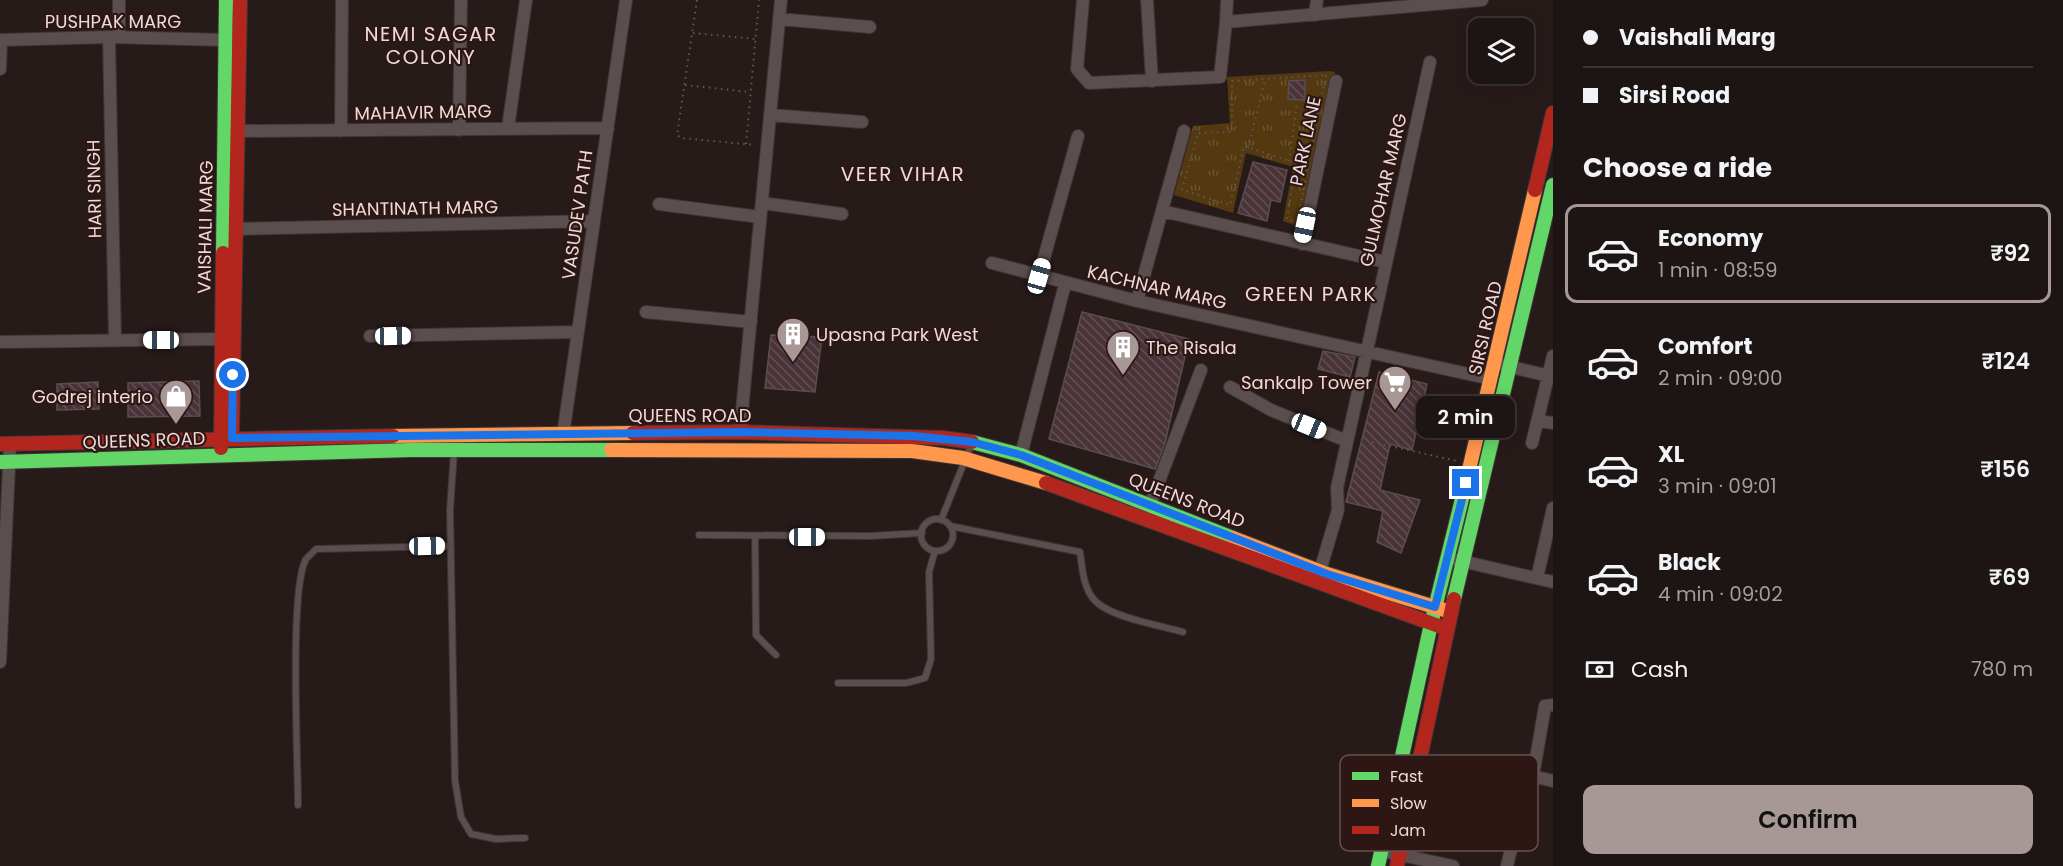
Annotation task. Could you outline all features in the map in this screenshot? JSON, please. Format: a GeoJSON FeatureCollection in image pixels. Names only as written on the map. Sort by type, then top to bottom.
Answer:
{"type":"FeatureCollection","features":[{"type":"Feature","properties":{"kind":"street","name":"HARI SINGH"},"geometry":{"type":"LineString","coordinates":[[115,340],[114,37],[119,0]]}},
{"type":"Feature","properties":{"kind":"street","name":"VAISHALI MARG"},"geometry":{"type":"LineString","coordinates":[[226,0],[232,40],[238,131],[237,229],[226,438]]}},
{"type":"Feature","properties":{"kind":"street","name":"VAISHALI MARG"},"geometry":{"type":"LineString","coordinates":[[226,455],[222,339],[232,40],[240,0]]}},
{"type":"Feature","properties":{"kind":"street"},"geometry":{"type":"LineString","coordinates":[[341,131],[342,0]]}},
{"type":"Feature","properties":{"kind":"street"},"geometry":{"type":"LineString","coordinates":[[459,130],[461,0]]}},
{"type":"Feature","properties":{"kind":"street"},"geometry":{"type":"LineString","coordinates":[[508,128],[526,0]]}},
{"type":"Feature","properties":{"kind":"street","name":"VASUDEV PATH"},"geometry":{"type":"LineString","coordinates":[[562,435],[626,0]]}},
{"type":"Feature","properties":{"kind":"street"},"geometry":{"type":"LineString","coordinates":[[740,432],[781,0]]}},
{"type":"Feature","properties":{"kind":"street"},"geometry":{"type":"LineString","coordinates":[[1083,0],[1077,69],[1082,78],[1089,83],[1220,77],[1227,0]]}},
{"type":"Feature","properties":{"kind":"street"},"geometry":{"type":"LineString","coordinates":[[1147,0],[1152,81]]}},
{"type":"Feature","properties":{"kind":"street"},"geometry":{"type":"LineString","coordinates":[[1315,15],[1317,0]]}},
{"type":"Feature","properties":{"kind":"street"},"geometry":{"type":"LineString","coordinates":[[1226,22],[1482,0]]}},
{"type":"Feature","properties":{"kind":"street"},"geometry":{"type":"LineString","coordinates":[[779,19],[870,27]]}},
{"type":"Feature","properties":{"kind":"street","name":"PUSHPAK MARG"},"geometry":{"type":"LineString","coordinates":[[1,40],[114,37],[232,40]]}},
{"type":"Feature","properties":{"kind":"street"},"geometry":{"type":"LineString","coordinates":[[0,69],[1,40]]}},
{"type":"Feature","properties":{"kind":"street","name":"GULMOHAR MARG"},"geometry":{"type":"LineString","coordinates":[[1320,571],[1338,510],[1337,488],[1430,62]]}},
{"type":"Feature","properties":{"kind":"street","name":"PARK LANE"},"geometry":{"type":"LineString","coordinates":[[1302,244],[1336,81]]}},
{"type":"Feature","properties":{"kind":"street","name":"SIRSI ROAD"},"geometry":{"type":"LineString","coordinates":[[1403,755],[1431,624],[1496,363],[1553,113]]}},
{"type":"Feature","properties":{"kind":"street"},"geometry":{"type":"LineString","coordinates":[[770,115],[862,122]]}},
{"type":"Feature","properties":{"kind":"street","name":"MAHAVIR MARG"},"geometry":{"type":"LineString","coordinates":[[238,131],[608,128]]}},
{"type":"Feature","properties":{"kind":"street"},"geometry":{"type":"LineString","coordinates":[[1137,301],[1184,131]]}},
{"type":"Feature","properties":{"kind":"street"},"geometry":{"type":"LineString","coordinates":[[1039,276],[1078,136]]}},
{"type":"Feature","properties":{"kind":"street","name":"SIRSI ROAD"},"geometry":{"type":"LineString","coordinates":[[1420,755],[1451,612],[1550,211],[1553,185]]}},
{"type":"Feature","properties":{"kind":"street"},"geometry":{"type":"LineString","coordinates":[[762,203],[842,214]]}},
{"type":"Feature","properties":{"kind":"street"},"geometry":{"type":"LineString","coordinates":[[658,204],[760,217]]}},
{"type":"Feature","properties":{"kind":"street"},"geometry":{"type":"LineString","coordinates":[[1531,208],[1550,211]]}},
{"type":"Feature","properties":{"kind":"street"},"geometry":{"type":"LineString","coordinates":[[1162,211],[1385,262]]}},
{"type":"Feature","properties":{"kind":"street","name":"SHANTINATH MARG"},"geometry":{"type":"LineString","coordinates":[[237,229],[594,221]]}},
{"type":"Feature","properties":{"kind":"street","name":"KACHNAR MARG"},"geometry":{"type":"LineString","coordinates":[[992,263],[1065,284],[1137,301],[1491,379]]}},
{"type":"Feature","properties":{"kind":"street"},"geometry":{"type":"LineString","coordinates":[[1021,455],[1065,284]]}},
{"type":"Feature","properties":{"kind":"street"},"geometry":{"type":"LineString","coordinates":[[646,312],[751,322]]}},
{"type":"Feature","properties":{"kind":"street"},"geometry":{"type":"LineString","coordinates":[[370,336],[578,332]]}},
{"type":"Feature","properties":{"kind":"street"},"geometry":{"type":"LineString","coordinates":[[0,342],[222,339]]}},
{"type":"Feature","properties":{"kind":"street"},"geometry":{"type":"LineString","coordinates":[[1532,443],[1551,377],[1553,356]]}},
{"type":"Feature","properties":{"kind":"street"},"geometry":{"type":"LineString","coordinates":[[1496,363],[1551,377]]}},
{"type":"Feature","properties":{"kind":"street"},"geometry":{"type":"LineString","coordinates":[[1150,505],[1201,370]]}},
{"type":"Feature","properties":{"kind":"street"},"geometry":{"type":"LineString","coordinates":[[1230,387],[1271,410],[1347,441]]}},
{"type":"Feature","properties":{"kind":"street"},"geometry":{"type":"LineString","coordinates":[[1538,421],[1553,423]]}},
{"type":"Feature","properties":{"kind":"street","name":"QUEENS ROAD"},"geometry":{"type":"LineString","coordinates":[[5,444],[226,438],[740,432],[913,436],[972,442],[1021,455],[1320,571],[1451,612]]}},
{"type":"Feature","properties":{"kind":"street"},"geometry":{"type":"LineString","coordinates":[[0,662],[5,444]]}},
{"type":"Feature","properties":{"kind":"street","name":"QUEENS ROAD"},"geometry":{"type":"LineString","coordinates":[[5,462],[454,451],[912,451],[963,458],[1013,471],[1447,629]]}},
{"type":"Feature","properties":{"kind":"street"},"geometry":{"type":"LineString","coordinates":[[1537,578],[1553,508]]}},
{"type":"Feature","properties":{"kind":"street"},"geometry":{"type":"LineString","coordinates":[[1447,558],[1553,582]]}},
{"type":"Feature","properties":{"kind":"street"},"geometry":{"type":"LineString","coordinates":[[1537,755],[1545,706],[1553,705]]}},
{"type":"Feature","properties":{"kind":"street"},"geometry":{"type":"LineString","coordinates":[[1538,777],[1553,781]]}},
{"type":"Feature","properties":{"kind":"street"},"geometry":{"type":"LineString","coordinates":[[1382,851],[1398,860],[1453,866]]}},
{"type":"Feature","properties":{"kind":"street","name":"SIRSI ROAD"},"geometry":{"type":"LineString","coordinates":[[1378,866],[1382,851]]}},
{"type":"Feature","properties":{"kind":"street"},"geometry":{"type":"LineString","coordinates":[[1507,866],[1511,851]]}},
{"type":"Feature","properties":{"kind":"lane"},"geometry":{"type":"LineString","coordinates":[[455,436],[450,546],[455,781],[461,817],[471,834],[496,839],[525,838]]}},
{"type":"Feature","properties":{"kind":"lane"},"geometry":{"type":"LineString","coordinates":[[941,520],[963,458],[972,442]]}},
{"type":"Feature","properties":{"kind":"lane"},"geometry":{"type":"LineString","coordinates":[[935,551],[923,543],[922,533],[926,524],[941,520],[950,526],[1080,552],[1082,568],[1091,597],[1105,610],[1183,632]]}},
{"type":"Feature","properties":{"kind":"lane"},"geometry":{"type":"LineString","coordinates":[[935,551],[949,546],[953,536],[950,526]]}},
{"type":"Feature","properties":{"kind":"lane"},"geometry":{"type":"LineString","coordinates":[[699,536],[870,536],[922,533]]}},
{"type":"Feature","properties":{"kind":"lane"},"geometry":{"type":"LineString","coordinates":[[755,536],[756,635],[776,655]]}},
{"type":"Feature","properties":{"kind":"lane"},"geometry":{"type":"LineString","coordinates":[[298,805],[297,646],[299,589],[306,560],[316,549],[450,546]]}},
{"type":"Feature","properties":{"kind":"lane"},"geometry":{"type":"LineString","coordinates":[[838,683],[896,684],[926,678],[931,659],[929,572],[935,551]]}},
{"type":"Feature","properties":{"kind":"path"},"geometry":{"type":"LineString","coordinates":[[698,0],[677,135],[681,138],[746,144],[759,0]]}},
{"type":"Feature","properties":{"kind":"path"},"geometry":{"type":"LineString","coordinates":[[692,33],[755,39]]}},
{"type":"Feature","properties":{"kind":"path"},"geometry":{"type":"LineString","coordinates":[[1326,75],[1297,223],[1287,219],[1296,163],[1248,147],[1244,146],[1230,205],[1182,190],[1198,133],[1232,132],[1232,81],[1326,75]]}},
{"type":"Feature","properties":{"kind":"path"},"geometry":{"type":"LineString","coordinates":[[1248,147],[1265,79]]}},
{"type":"Feature","properties":{"kind":"path"},"geometry":{"type":"LineString","coordinates":[[684,85],[750,92]]}},
{"type":"Feature","properties":{"kind":"path"},"geometry":{"type":"LineString","coordinates":[[1289,161],[1297,103]]}},
{"type":"Feature","properties":{"kind":"path"},"geometry":{"type":"LineString","coordinates":[[1372,442],[1471,465]]}},
{"type":"Feature","properties":{"kind":"green space"},"geometry":{"type":"Polygon","coordinates":[[[1335,72],[1300,227],[1283,221],[1293,167],[1246,153],[1233,213],[1174,195],[1193,126],[1230,123],[1227,77],[1335,72]]]}},
{"type":"Feature","properties":{"kind":"building"},"geometry":{"type":"Polygon","coordinates":[[[1305,80],[1305,100],[1288,99],[1289,81],[1305,80]]]}},
{"type":"Feature","properties":{"kind":"building"},"geometry":{"type":"Polygon","coordinates":[[[1253,162],[1287,170],[1280,202],[1271,200],[1267,221],[1238,213],[1253,162]]]}},
{"type":"Feature","properties":{"kind":"building","name":"The Risala"},"geometry":{"type":"Polygon","coordinates":[[[1082,312],[1189,339],[1165,443],[1155,469],[1049,439],[1082,312]]]}},
{"type":"Feature","properties":{"kind":"building","name":"Upasna Park West"},"geometry":{"type":"Polygon","coordinates":[[[771,335],[822,337],[815,392],[765,388],[771,335]]]}},
{"type":"Feature","properties":{"kind":"building"},"geometry":{"type":"Polygon","coordinates":[[[1323,351],[1355,357],[1350,377],[1318,369],[1323,351]]]}},
{"type":"Feature","properties":{"kind":"building"},"geometry":{"type":"Polygon","coordinates":[[[1379,372],[1427,384],[1412,450],[1390,444],[1380,490],[1420,500],[1401,553],[1377,542],[1383,511],[1346,502],[1379,372]]]}},
{"type":"Feature","properties":{"kind":"building"},"geometry":{"type":"Polygon","coordinates":[[[199,381],[200,416],[128,417],[128,383],[199,381]]]}},
{"type":"Feature","properties":{"kind":"building"},"geometry":{"type":"Polygon","coordinates":[[[98,382],[99,409],[57,410],[57,384],[98,382]]]}},
{"type":"Feature","properties":{"kind":"traffic: fast"},"geometry":{"type":"LineString","coordinates":[[223,253],[226,0]]}},
{"type":"Feature","properties":{"kind":"traffic: fast"},"geometry":{"type":"LineString","coordinates":[[1454,599],[1553,185]]}},
{"type":"Feature","properties":{"kind":"traffic: fast"},"geometry":{"type":"LineString","coordinates":[[972,442],[1021,455],[1233,538]]}},
{"type":"Feature","properties":{"kind":"traffic: fast"},"geometry":{"type":"LineString","coordinates":[[0,462],[411,450],[611,450]]}},
{"type":"Feature","properties":{"kind":"traffic: fast"},"geometry":{"type":"LineString","coordinates":[[1402,755],[1431,624],[1463,495]]}},
{"type":"Feature","properties":{"kind":"traffic: fast"},"geometry":{"type":"LineString","coordinates":[[1378,866],[1381,851]]}},
{"type":"Feature","properties":{"kind":"traffic: slow"},"geometry":{"type":"LineString","coordinates":[[1463,495],[1535,190]]}},
{"type":"Feature","properties":{"kind":"traffic: slow"},"geometry":{"type":"LineString","coordinates":[[393,436],[633,433]]}},
{"type":"Feature","properties":{"kind":"traffic: slow"},"geometry":{"type":"LineString","coordinates":[[611,450],[912,451],[963,458],[1046,483]]}},
{"type":"Feature","properties":{"kind":"traffic: slow"},"geometry":{"type":"LineString","coordinates":[[1233,538],[1327,574],[1451,612]]}},
{"type":"Feature","properties":{"kind":"traffic: jam"},"geometry":{"type":"LineString","coordinates":[[232,431],[240,0]]}},
{"type":"Feature","properties":{"kind":"traffic: jam"},"geometry":{"type":"LineString","coordinates":[[1535,190],[1553,113]]}},
{"type":"Feature","properties":{"kind":"traffic: jam"},"geometry":{"type":"LineString","coordinates":[[221,448],[223,253]]}},
{"type":"Feature","properties":{"kind":"traffic: jam"},"geometry":{"type":"LineString","coordinates":[[633,433],[740,432],[943,438],[972,442]]}},
{"type":"Feature","properties":{"kind":"traffic: jam"},"geometry":{"type":"LineString","coordinates":[[0,444],[393,436]]}},
{"type":"Feature","properties":{"kind":"traffic: jam"},"geometry":{"type":"LineString","coordinates":[[1046,483],[1447,629]]}},
{"type":"Feature","properties":{"kind":"traffic: jam"},"geometry":{"type":"LineString","coordinates":[[1421,755],[1454,599]]}},
{"type":"Feature","properties":{"kind":"traffic: jam"},"geometry":{"type":"LineString","coordinates":[[1397,866],[1400,851]]}},
{"type":"Feature","properties":{"kind":"place","name":"Upasna Park West"},"geometry":{"type":"Point","coordinates":[793,363]}},
{"type":"Feature","properties":{"kind":"place","name":"The Risala"},"geometry":{"type":"Point","coordinates":[1123,376]}},
{"type":"Feature","properties":{"kind":"place","name":"Sankalp Tower"},"geometry":{"type":"Point","coordinates":[1395,411]}},
{"type":"Feature","properties":{"kind":"place","name":"Godrej interio"},"geometry":{"type":"Point","coordinates":[176,425]}},
{"type":"Feature","properties":{"kind":"district","name":"NEMI SAGAR COLONY"},"geometry":{"type":"Point","coordinates":[431,46]}},
{"type":"Feature","properties":{"kind":"district","name":"VEER VIHAR"},"geometry":{"type":"Point","coordinates":[903,174]}},
{"type":"Feature","properties":{"kind":"district","name":"GREEN PARK"},"geometry":{"type":"Point","coordinates":[1311,294]}},
{"type":"Feature","properties":{"kind":"route"},"geometry":{"type":"LineString","coordinates":[[233,375],[232,438],[740,432],[913,436],[972,442],[1021,455],[1327,574],[1435,607],[1466,483]]}}]}
